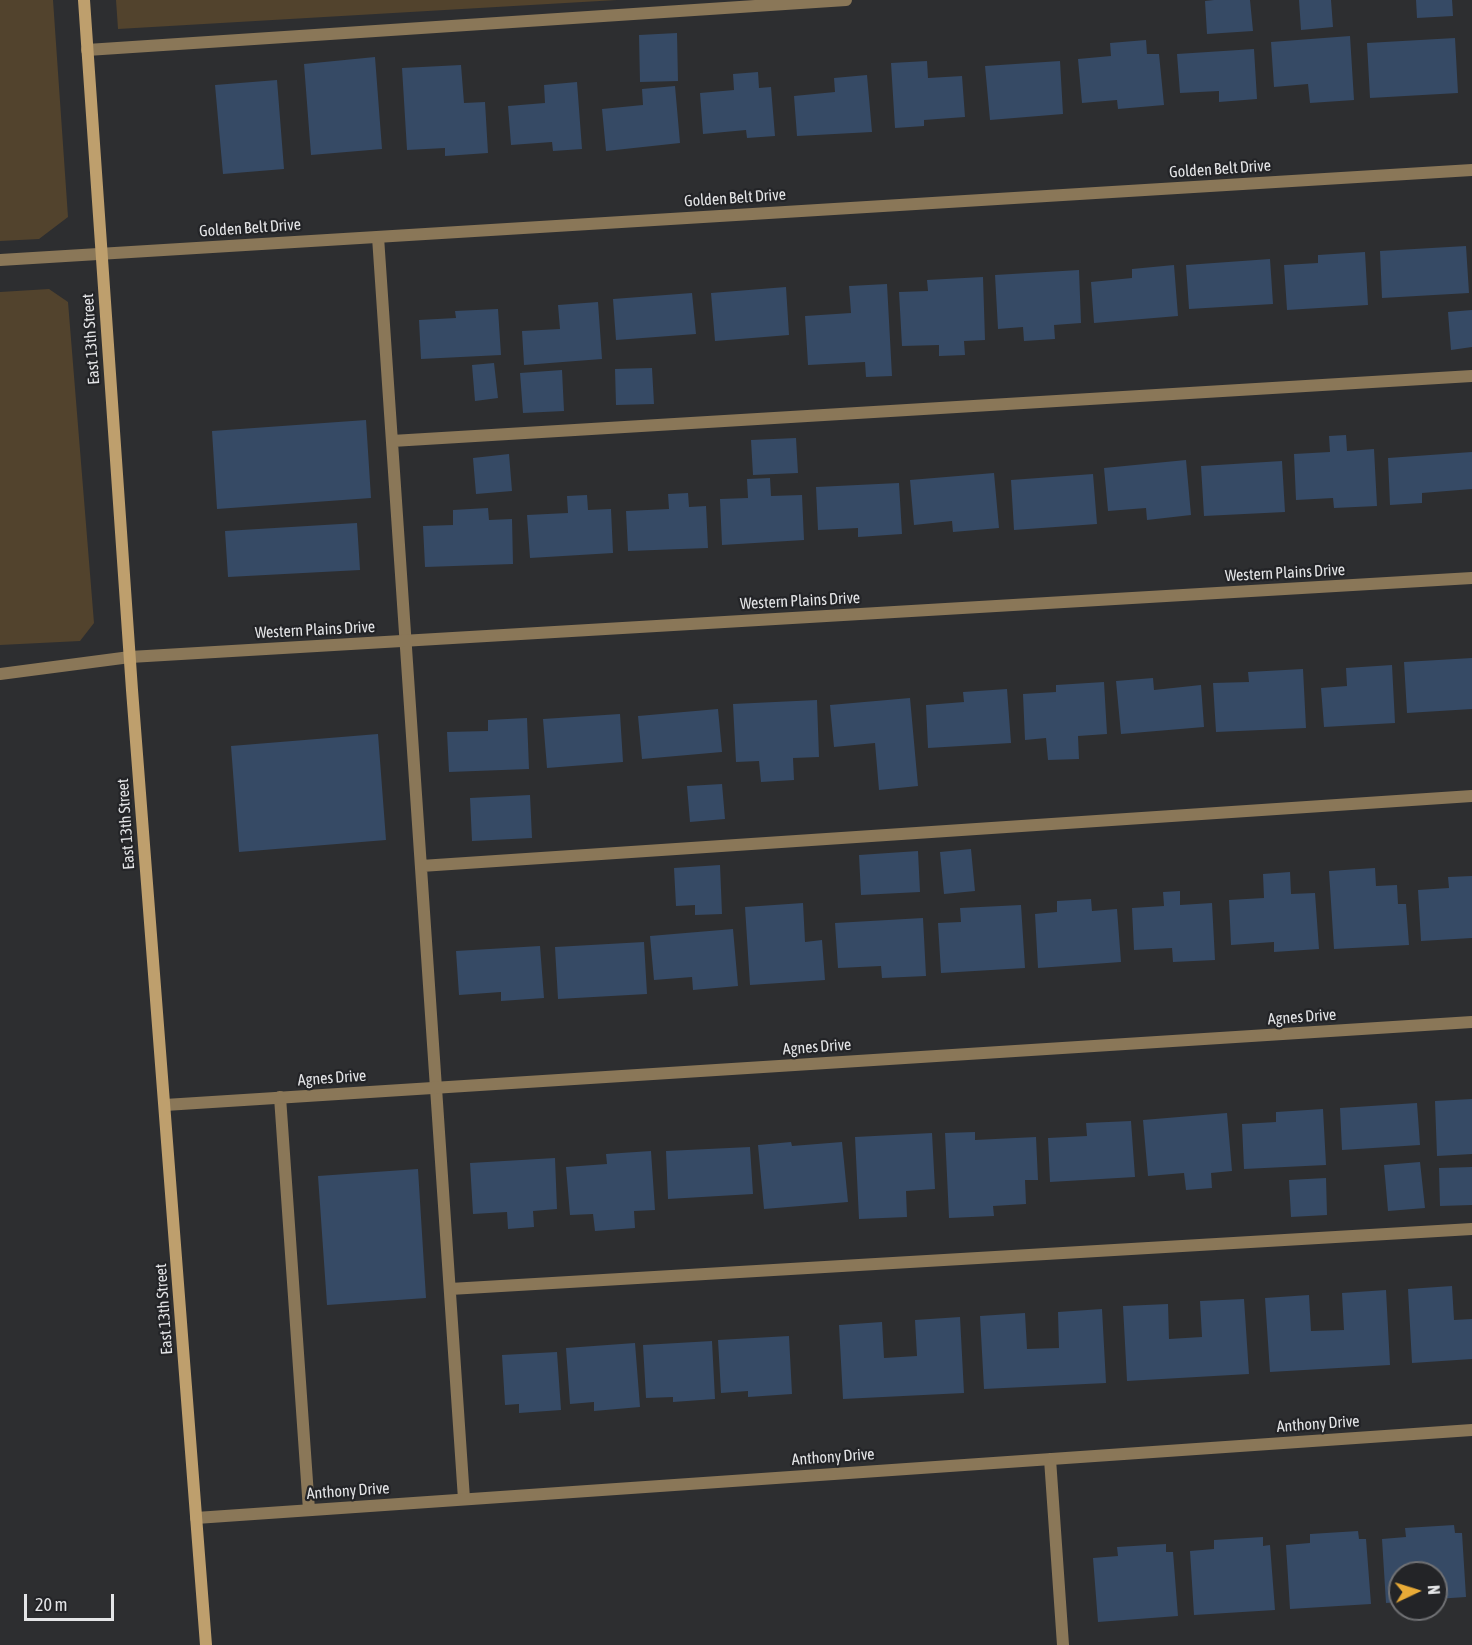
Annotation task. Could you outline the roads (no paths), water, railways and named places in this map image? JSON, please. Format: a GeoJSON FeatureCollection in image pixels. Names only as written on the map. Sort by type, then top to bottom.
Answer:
{"type":"FeatureCollection","features":[{"type":"Feature","properties":{"kind":"street","name":"East 13th Street"},"geometry":{"type":"LineString","coordinates":[[84,0],[130,657],[206,1645]]}},
{"type":"Feature","properties":{"kind":"street"},"geometry":{"type":"LineString","coordinates":[[87,50],[846,0]]}},
{"type":"Feature","properties":{"kind":"street","name":"Golden Belt Drive"},"geometry":{"type":"LineString","coordinates":[[0,260],[1472,170]]}},
{"type":"Feature","properties":{"kind":"street"},"geometry":{"type":"LineString","coordinates":[[378,237],[464,1499]]}},
{"type":"Feature","properties":{"kind":"street"},"geometry":{"type":"LineString","coordinates":[[392,441],[1472,376]]}},
{"type":"Feature","properties":{"kind":"street","name":"Western Plains Drive"},"geometry":{"type":"LineString","coordinates":[[0,674],[130,657],[1472,578]]}},
{"type":"Feature","properties":{"kind":"street"},"geometry":{"type":"LineString","coordinates":[[421,866],[1472,796]]}},
{"type":"Feature","properties":{"kind":"street","name":"Agnes Drive"},"geometry":{"type":"LineString","coordinates":[[165,1105],[1472,1022]]}},
{"type":"Feature","properties":{"kind":"street"},"geometry":{"type":"LineString","coordinates":[[280,1098],[309,1510]]}},
{"type":"Feature","properties":{"kind":"street"},"geometry":{"type":"LineString","coordinates":[[450,1289],[1472,1229]]}},
{"type":"Feature","properties":{"kind":"street","name":"Anthony Drive"},"geometry":{"type":"LineString","coordinates":[[196,1518],[1472,1430]]}},
{"type":"Feature","properties":{"kind":"street"},"geometry":{"type":"LineString","coordinates":[[1050,1459],[1063,1645]]}}]}
